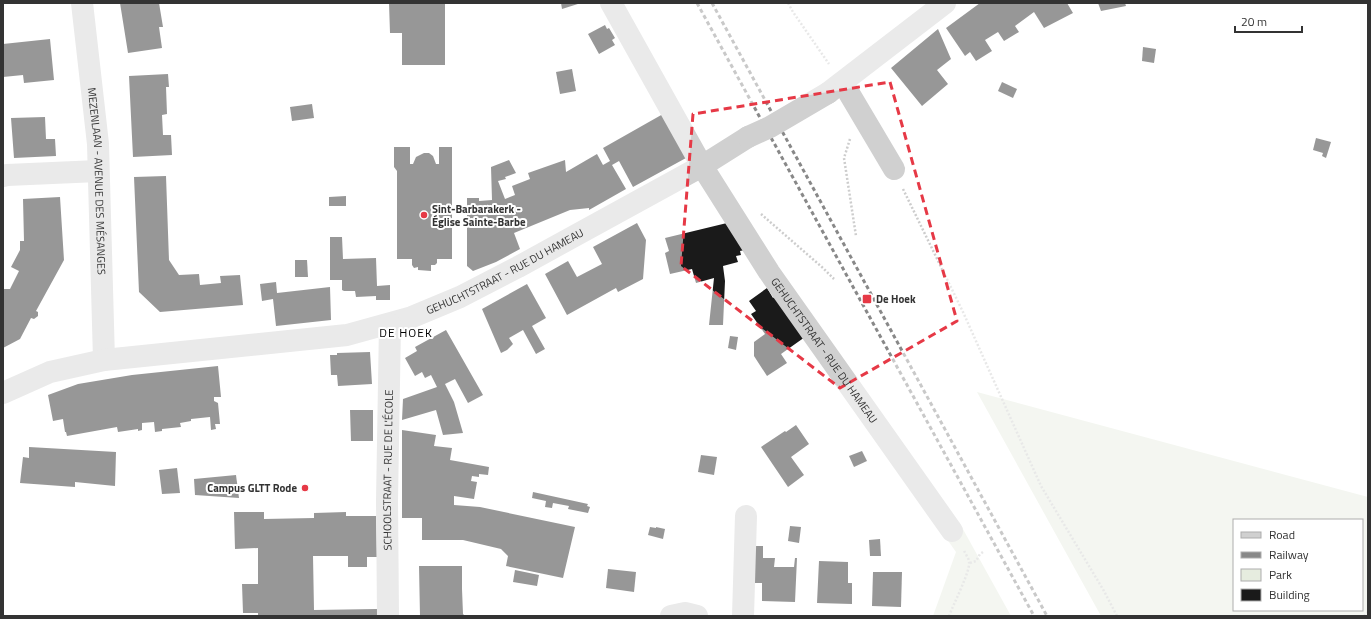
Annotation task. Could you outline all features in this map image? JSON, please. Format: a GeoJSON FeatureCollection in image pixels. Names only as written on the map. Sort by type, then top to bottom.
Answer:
{"type":"FeatureCollection","features":[{"type":"Feature","properties":{"kind":"street","name":"MEZENLAAN - AVENUE DES MÉSANGES"},"geometry":{"type":"LineString","coordinates":[[82,3],[98,144],[104,360]]}},
{"type":"Feature","properties":{"kind":"street","name":"GEHUCHTSTRAAT - RUE DU HAMEAU"},"geometry":{"type":"LineString","coordinates":[[611,3],[702,166],[769,272],[952,531]]}},
{"type":"Feature","properties":{"kind":"street","name":"GEHUCHTSTRAAT - RUE DU HAMEAU"},"geometry":{"type":"LineString","coordinates":[[3,393],[50,372],[104,360],[347,335],[412,317],[460,297],[702,166],[748,137],[770,127],[836,88],[945,3]]}},
{"type":"Feature","properties":{"kind":"street"},"geometry":{"type":"LineString","coordinates":[[836,88],[894,169]]}},
{"type":"Feature","properties":{"kind":"street"},"geometry":{"type":"LineString","coordinates":[[3,176],[98,171]]}},
{"type":"Feature","properties":{"kind":"street","name":"SCHOOLSTRAAT - RUE DE L'ÉCOLE"},"geometry":{"type":"LineString","coordinates":[[388,616],[387,501],[390,324]]}},
{"type":"Feature","properties":{"kind":"street"},"geometry":{"type":"LineString","coordinates":[[743,616],[746,516]]}},
{"type":"Feature","properties":{"kind":"street"},"geometry":{"type":"LineString","coordinates":[[671,616],[685,613],[697,616]]}},
{"type":"Feature","properties":{"kind":"path"},"geometry":{"type":"LineString","coordinates":[[788,3],[836,88]]}},
{"type":"Feature","properties":{"kind":"path"},"geometry":{"type":"LineString","coordinates":[[851,137],[844,158],[856,236]]}},
{"type":"Feature","properties":{"kind":"path"},"geometry":{"type":"LineString","coordinates":[[894,169],[963,312],[1041,486],[1104,591],[1117,616]]}},
{"type":"Feature","properties":{"kind":"path"},"geometry":{"type":"LineString","coordinates":[[760,214],[834,279]]}},
{"type":"Feature","properties":{"kind":"path"},"geometry":{"type":"LineString","coordinates":[[949,616],[967,575],[970,563],[976,561],[983,552]]}},
{"type":"Feature","properties":{"kind":"path"},"geometry":{"type":"LineString","coordinates":[[1364,616],[1368,612]]}},
{"type":"Feature","properties":{"kind":"highlighted area"},"geometry":{"type":"Polygon","coordinates":[[[890,82],[957,321],[840,388],[681,266],[693,114],[890,82]]]}},
{"type":"Feature","properties":{"kind":"green space"},"geometry":{"type":"Polygon","coordinates":[[[977,392],[1368,497],[1368,616],[1101,616],[977,392]]]}},
{"type":"Feature","properties":{"kind":"green space"},"geometry":{"type":"Polygon","coordinates":[[[959,522],[1011,616],[933,616],[956,552],[942,532],[959,522]]]}},
{"type":"Feature","properties":{"kind":"building"},"geometry":{"type":"Polygon","coordinates":[[[120,3],[159,3],[163,27],[159,27],[162,48],[128,53],[120,3]]]}},
{"type":"Feature","properties":{"kind":"building"},"geometry":{"type":"Polygon","coordinates":[[[389,3],[445,3],[445,65],[402,65],[402,33],[390,33],[389,3]]]}},
{"type":"Feature","properties":{"kind":"building"},"geometry":{"type":"Polygon","coordinates":[[[561,3],[581,3],[562,9],[561,3]]]}},
{"type":"Feature","properties":{"kind":"building"},"geometry":{"type":"Polygon","coordinates":[[[980,3],[1067,3],[1073,13],[1044,28],[1034,12],[1015,26],[1019,32],[1004,41],[998,32],[985,40],[992,51],[976,61],[970,52],[965,56],[946,28],[980,3]]]}},
{"type":"Feature","properties":{"kind":"building"},"geometry":{"type":"Polygon","coordinates":[[[1098,3],[1125,3],[1126,6],[1101,11],[1098,3]]]}},
{"type":"Feature","properties":{"kind":"building"},"geometry":{"type":"Polygon","coordinates":[[[605,25],[607,29],[609,28],[615,38],[612,40],[615,45],[599,54],[588,34],[605,25]]]}},
{"type":"Feature","properties":{"kind":"building"},"geometry":{"type":"Polygon","coordinates":[[[938,29],[951,59],[937,70],[948,84],[922,106],[891,68],[938,29]]]}},
{"type":"Feature","properties":{"kind":"building"},"geometry":{"type":"Polygon","coordinates":[[[50,39],[54,80],[24,83],[23,75],[3,77],[3,44],[50,39]]]}},
{"type":"Feature","properties":{"kind":"building"},"geometry":{"type":"Polygon","coordinates":[[[1143,47],[1156,49],[1154,63],[1142,61],[1143,47]]]}},
{"type":"Feature","properties":{"kind":"building"},"geometry":{"type":"Polygon","coordinates":[[[572,69],[576,91],[560,94],[556,72],[572,69]]]}},
{"type":"Feature","properties":{"kind":"building"},"geometry":{"type":"Polygon","coordinates":[[[168,74],[169,87],[166,87],[167,114],[162,115],[163,135],[171,135],[172,155],[133,157],[129,76],[168,74]]]}},
{"type":"Feature","properties":{"kind":"building"},"geometry":{"type":"Polygon","coordinates":[[[1002,82],[1017,89],[1013,98],[998,91],[1002,82]]]}},
{"type":"Feature","properties":{"kind":"building"},"geometry":{"type":"Polygon","coordinates":[[[312,104],[314,118],[292,121],[290,107],[312,104]]]}},
{"type":"Feature","properties":{"kind":"building"},"geometry":{"type":"Polygon","coordinates":[[[663,114],[686,158],[633,187],[619,161],[612,165],[626,189],[589,210],[589,208],[570,210],[514,233],[520,249],[496,262],[473,271],[467,266],[467,198],[479,198],[479,201],[492,200],[491,167],[509,160],[516,173],[505,177],[506,179],[498,181],[505,199],[515,195],[512,186],[530,179],[528,173],[565,160],[566,172],[597,154],[603,165],[610,161],[603,148],[663,114]]]}},
{"type":"Feature","properties":{"kind":"building"},"geometry":{"type":"Polygon","coordinates":[[[45,117],[46,139],[55,139],[56,156],[14,158],[11,118],[45,117]]]}},
{"type":"Feature","properties":{"kind":"building"},"geometry":{"type":"Polygon","coordinates":[[[1316,138],[1331,142],[1326,158],[1322,156],[1323,153],[1313,150],[1316,138]]]}},
{"type":"Feature","properties":{"kind":"building","name":"Sint-Barbarakerk - Église Sainte-Barbe"},"geometry":{"type":"Polygon","coordinates":[[[394,147],[410,147],[410,164],[413,164],[416,157],[424,153],[429,153],[433,156],[436,164],[439,164],[439,147],[452,147],[452,259],[437,259],[437,263],[435,265],[431,265],[431,271],[418,270],[418,267],[414,268],[412,265],[412,259],[397,259],[397,171],[394,167],[394,147]]]}},
{"type":"Feature","properties":{"kind":"building"},"geometry":{"type":"Polygon","coordinates":[[[166,176],[169,260],[179,275],[199,274],[200,285],[221,283],[220,276],[240,275],[243,305],[160,312],[139,292],[134,177],[166,176]]]}},
{"type":"Feature","properties":{"kind":"building"},"geometry":{"type":"Polygon","coordinates":[[[346,196],[346,206],[329,206],[329,197],[346,196]]]}},
{"type":"Feature","properties":{"kind":"building"},"geometry":{"type":"Polygon","coordinates":[[[60,197],[64,260],[36,311],[38,312],[38,316],[34,319],[31,318],[20,339],[3,348],[3,289],[10,289],[19,271],[11,267],[20,250],[20,241],[24,241],[23,199],[60,197]]]}},
{"type":"Feature","properties":{"kind":"building"},"geometry":{"type":"Polygon","coordinates":[[[637,223],[646,240],[643,279],[618,292],[616,288],[567,315],[545,274],[568,261],[577,277],[602,264],[593,247],[637,223]]]}},
{"type":"Feature","properties":{"kind":"building"},"geometry":{"type":"Polygon","coordinates":[[[727,223],[745,250],[740,251],[741,255],[736,256],[738,262],[723,266],[725,281],[723,325],[709,325],[714,278],[696,283],[692,269],[670,274],[665,253],[669,251],[665,238],[727,223]]]}},
{"type":"Feature","properties":{"kind":"building"},"geometry":{"type":"Polygon","coordinates":[[[330,237],[342,237],[343,259],[376,258],[377,286],[390,285],[390,300],[376,300],[376,296],[356,297],[355,291],[342,290],[342,280],[330,280],[330,237]]]}},
{"type":"Feature","properties":{"kind":"building"},"geometry":{"type":"Polygon","coordinates":[[[295,260],[307,260],[308,277],[295,277],[295,260]]]}},
{"type":"Feature","properties":{"kind":"building"},"geometry":{"type":"Polygon","coordinates":[[[276,282],[277,293],[330,287],[331,320],[276,326],[273,299],[262,301],[260,284],[276,282]]]}},
{"type":"Feature","properties":{"kind":"building"},"geometry":{"type":"Polygon","coordinates":[[[527,284],[546,318],[532,326],[545,349],[536,354],[523,330],[509,338],[513,344],[501,353],[482,309],[527,284]]]}},
{"type":"Feature","properties":{"kind":"building"},"geometry":{"type":"Polygon","coordinates":[[[767,288],[773,298],[776,296],[805,337],[781,354],[787,363],[767,376],[754,356],[754,342],[765,334],[751,314],[756,311],[749,301],[767,288]]]}},
{"type":"Feature","properties":{"kind":"building"},"geometry":{"type":"Polygon","coordinates":[[[446,330],[483,395],[468,403],[455,379],[445,384],[454,402],[463,433],[443,435],[436,410],[402,420],[403,399],[437,387],[431,375],[425,378],[422,372],[415,376],[405,358],[417,351],[415,347],[446,330]]]}},
{"type":"Feature","properties":{"kind":"building"},"geometry":{"type":"Polygon","coordinates":[[[730,336],[738,337],[736,350],[728,348],[730,336]]]}},
{"type":"Feature","properties":{"kind":"building"},"geometry":{"type":"Polygon","coordinates":[[[370,352],[372,384],[338,386],[337,375],[331,375],[330,355],[337,355],[337,353],[370,352]]]}},
{"type":"Feature","properties":{"kind":"building"},"geometry":{"type":"Polygon","coordinates":[[[218,366],[221,397],[214,397],[214,401],[218,403],[220,424],[215,424],[216,429],[211,430],[210,417],[191,419],[191,421],[180,423],[181,427],[162,429],[162,431],[155,432],[154,422],[142,423],[142,430],[138,431],[138,429],[118,432],[117,427],[67,436],[63,419],[53,421],[48,395],[78,384],[132,375],[218,366]]]}},
{"type":"Feature","properties":{"kind":"building"},"geometry":{"type":"Polygon","coordinates":[[[350,410],[373,410],[373,441],[351,441],[350,410]]]}},
{"type":"Feature","properties":{"kind":"building"},"geometry":{"type":"Polygon","coordinates":[[[796,425],[809,444],[791,457],[804,475],[788,487],[761,447],[796,425]]]}},
{"type":"Feature","properties":{"kind":"building"},"geometry":{"type":"Polygon","coordinates":[[[402,430],[436,435],[434,446],[452,448],[450,460],[489,467],[488,475],[479,474],[479,477],[472,476],[471,481],[477,482],[474,499],[454,496],[454,505],[480,507],[575,527],[563,578],[506,566],[508,556],[501,549],[463,540],[422,540],[422,518],[402,518],[402,430]]]}},
{"type":"Feature","properties":{"kind":"building"},"geometry":{"type":"Polygon","coordinates":[[[29,447],[116,452],[115,486],[75,482],[75,487],[20,483],[23,457],[29,458],[29,447]]]}},
{"type":"Feature","properties":{"kind":"building"},"geometry":{"type":"Polygon","coordinates":[[[862,451],[867,461],[854,467],[849,456],[862,451]]]}},
{"type":"Feature","properties":{"kind":"building"},"geometry":{"type":"Polygon","coordinates":[[[701,455],[717,457],[714,475],[698,472],[701,455]]]}},
{"type":"Feature","properties":{"kind":"building"},"geometry":{"type":"Polygon","coordinates":[[[177,468],[180,493],[162,494],[159,470],[177,468]]]}},
{"type":"Feature","properties":{"kind":"building"},"geometry":{"type":"Polygon","coordinates":[[[236,475],[239,498],[195,495],[194,479],[236,475]]]}},
{"type":"Feature","properties":{"kind":"building"},"geometry":{"type":"Polygon","coordinates":[[[533,492],[588,504],[587,506],[590,507],[588,513],[568,509],[569,506],[553,503],[552,508],[545,507],[546,501],[532,498],[533,492]]]}},
{"type":"Feature","properties":{"kind":"building"},"geometry":{"type":"Polygon","coordinates":[[[234,512],[264,512],[264,519],[314,518],[314,513],[346,512],[346,516],[376,516],[377,557],[367,557],[367,567],[348,567],[348,556],[313,556],[314,610],[377,609],[377,616],[258,616],[258,613],[243,613],[242,584],[258,584],[258,548],[235,549],[234,512]]]}},
{"type":"Feature","properties":{"kind":"building"},"geometry":{"type":"Polygon","coordinates":[[[790,526],[801,527],[799,543],[788,541],[790,526]]]}},
{"type":"Feature","properties":{"kind":"building"},"geometry":{"type":"Polygon","coordinates":[[[650,527],[665,529],[663,539],[648,535],[650,527]]]}},
{"type":"Feature","properties":{"kind":"building"},"geometry":{"type":"Polygon","coordinates":[[[880,539],[881,556],[870,556],[869,540],[880,539]]]}},
{"type":"Feature","properties":{"kind":"building"},"geometry":{"type":"Polygon","coordinates":[[[752,546],[763,546],[763,558],[775,558],[774,567],[794,567],[795,558],[797,558],[795,602],[762,601],[762,583],[752,583],[752,546]]]}},
{"type":"Feature","properties":{"kind":"building"},"geometry":{"type":"Polygon","coordinates":[[[819,561],[848,562],[848,583],[852,583],[852,604],[817,603],[819,561]]]}},
{"type":"Feature","properties":{"kind":"building"},"geometry":{"type":"Polygon","coordinates":[[[419,566],[462,566],[463,614],[465,616],[420,616],[419,566]]]}},
{"type":"Feature","properties":{"kind":"building"},"geometry":{"type":"Polygon","coordinates":[[[608,569],[636,572],[634,592],[606,588],[608,569]]]}},
{"type":"Feature","properties":{"kind":"building"},"geometry":{"type":"Polygon","coordinates":[[[515,570],[539,575],[537,586],[513,582],[515,570]]]}},
{"type":"Feature","properties":{"kind":"building"},"geometry":{"type":"Polygon","coordinates":[[[873,572],[902,572],[901,607],[872,606],[873,572]]]}},
{"type":"Feature","properties":{"kind":"railway"},"geometry":{"type":"LineString","coordinates":[[697,3],[1034,616]]}},
{"type":"Feature","properties":{"kind":"railway"},"geometry":{"type":"LineString","coordinates":[[712,3],[1047,616]]}},
{"type":"Feature","properties":{"kind":"place","name":"Sint-Barbarakerk - Église Sainte-Barbe"},"geometry":{"type":"Point","coordinates":[424,215]}},
{"type":"Feature","properties":{"kind":"place","name":"De Hoek"},"geometry":{"type":"Point","coordinates":[867,299]}},
{"type":"Feature","properties":{"kind":"place","name":"Campus GLTT Rode"},"geometry":{"type":"Point","coordinates":[305,488]}},
{"type":"Feature","properties":{"kind":"district","name":"DE HOEK"},"geometry":{"type":"Point","coordinates":[406,332]}}]}
